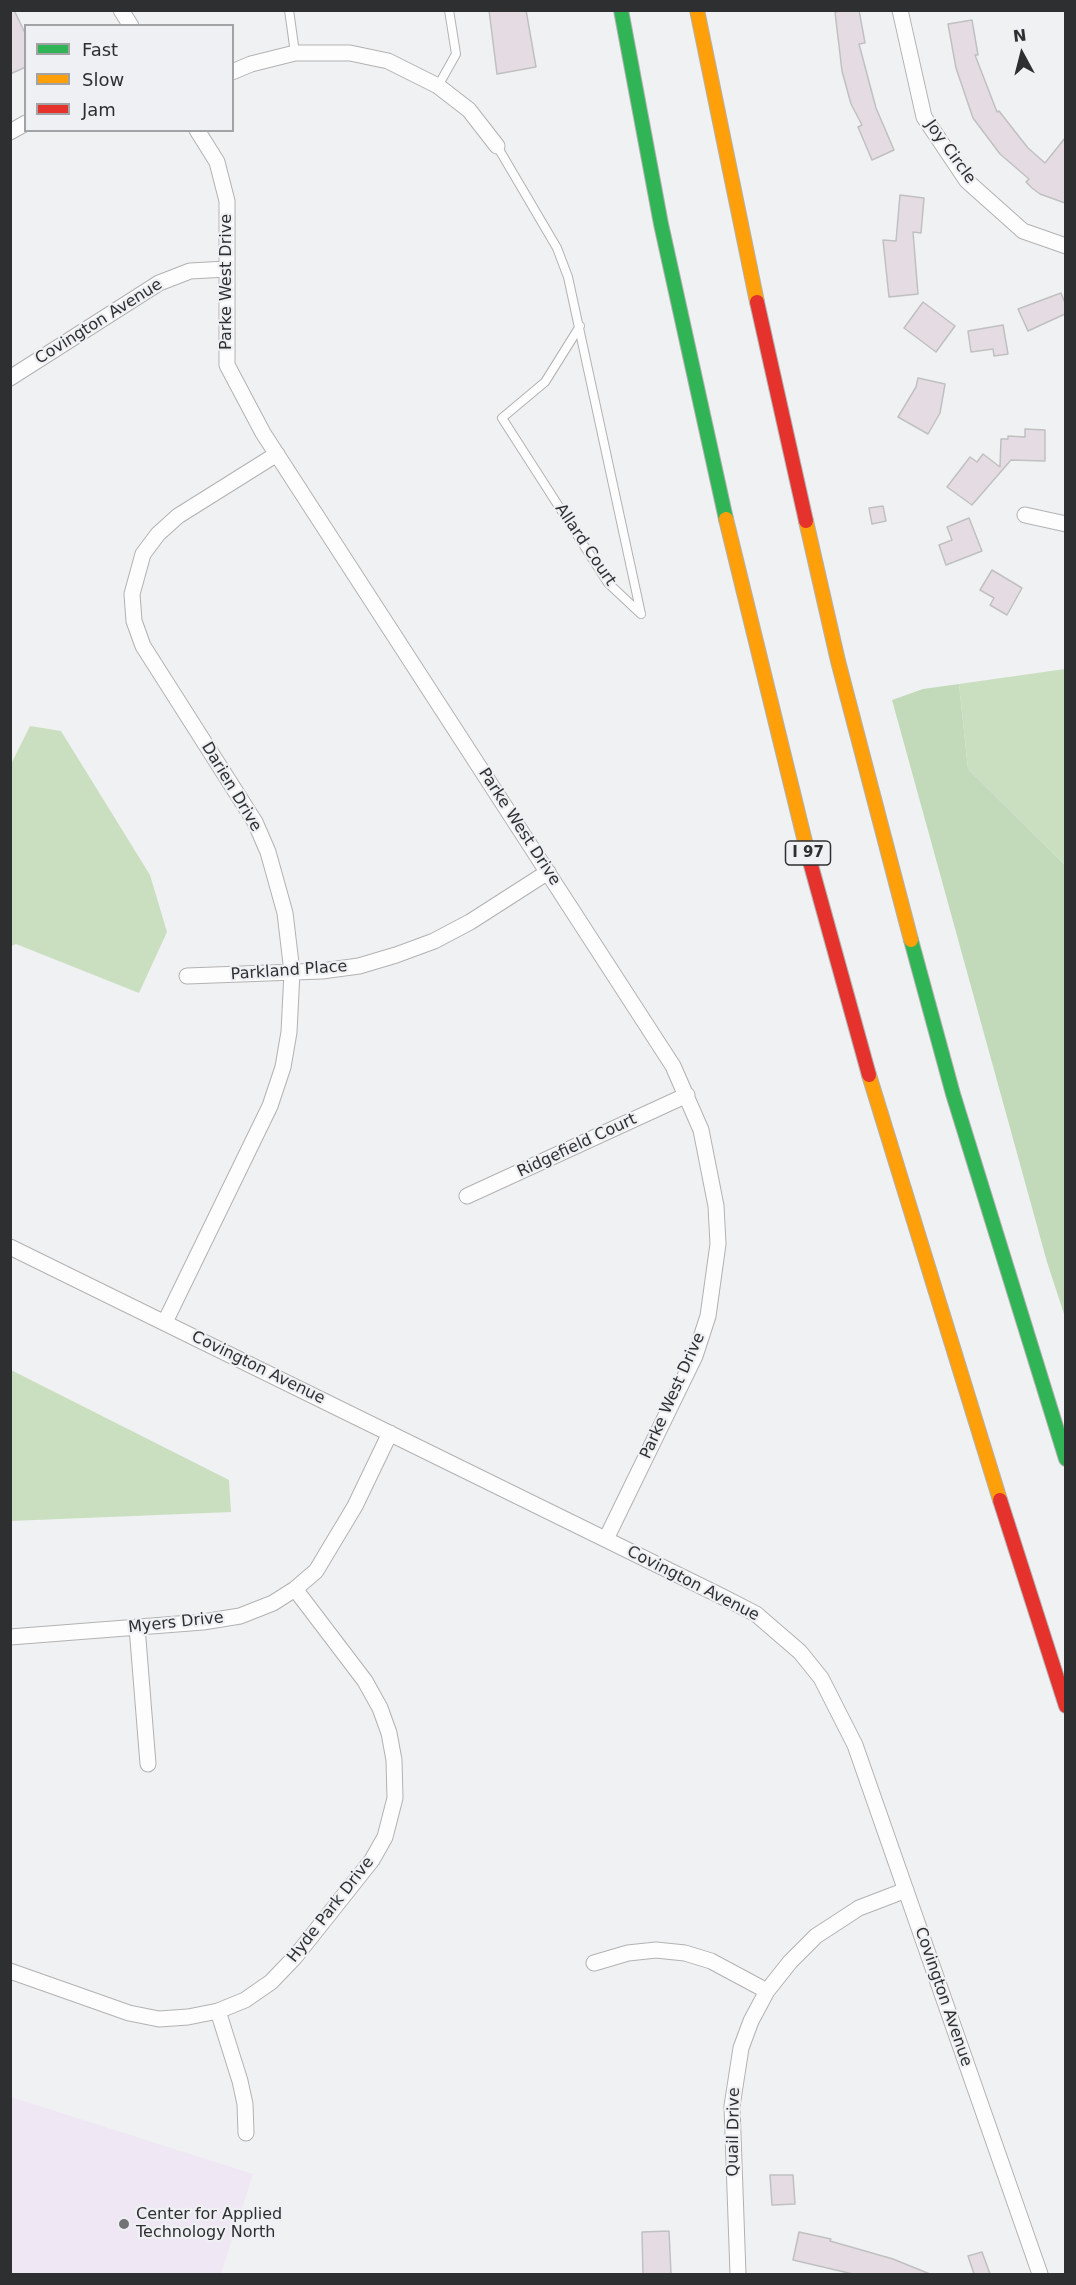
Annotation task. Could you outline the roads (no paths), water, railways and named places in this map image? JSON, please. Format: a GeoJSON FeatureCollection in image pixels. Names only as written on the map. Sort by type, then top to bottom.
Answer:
{"type":"FeatureCollection","features":[{"type":"Feature","properties":{"kind":"highway","name":"I 97"},"geometry":{"type":"LineString","coordinates":[[621,10],[661,224],[711,452],[763,677],[821,903],[880,1115],[945,1328],[1065,1704]]}},
{"type":"Feature","properties":{"kind":"highway"},"geometry":{"type":"LineString","coordinates":[[697,10],[737,213],[785,435],[847,695],[953,1094],[1065,1459]]}},
{"type":"Feature","properties":{"kind":"street"},"geometry":{"type":"LineString","coordinates":[[122,10],[130,24]]}},
{"type":"Feature","properties":{"kind":"street","name":"Joy Circle"},"geometry":{"type":"LineString","coordinates":[[900,10],[924,117],[967,181],[1023,231],[1065,246]]}},
{"type":"Feature","properties":{"kind":"street","name":"Allard Court"},"geometry":{"type":"LineString","coordinates":[[234,71],[250,64],[295,53],[350,53],[388,60],[438,86],[469,110],[497,146]]}},
{"type":"Feature","properties":{"kind":"street"},"geometry":{"type":"LineString","coordinates":[[10,132],[24,124]]}},
{"type":"Feature","properties":{"kind":"street","name":"Parke West Drive"},"geometry":{"type":"LineString","coordinates":[[198,132],[217,162],[227,201],[227,364],[277,454],[660,1046],[687,1095],[701,1130],[715,1196],[718,1244],[715,1280],[708,1316],[695,1356],[606,1539]]}},
{"type":"Feature","properties":{"kind":"street","name":"Covington Avenue"},"geometry":{"type":"LineString","coordinates":[[10,378],[159,283],[190,271],[227,269]]}},
{"type":"Feature","properties":{"kind":"street","name":"Darien Drive"},"geometry":{"type":"LineString","coordinates":[[165,1322],[270,1106],[283,1067],[289,1032],[292,972],[285,913],[278,882],[259,832],[143,646],[134,621],[132,594],[143,554],[158,534],[178,516],[277,454]]}},
{"type":"Feature","properties":{"kind":"street"},"geometry":{"type":"LineString","coordinates":[[1025,515],[1065,524]]}},
{"type":"Feature","properties":{"kind":"street","name":"Parkland Place"},"geometry":{"type":"LineString","coordinates":[[187,976],[292,972],[358,966],[424,944],[470,922],[548,872]]}},
{"type":"Feature","properties":{"kind":"street","name":"Ridgefield Court"},"geometry":{"type":"LineString","coordinates":[[467,1196],[687,1095]]}},
{"type":"Feature","properties":{"kind":"street","name":"Covington Avenue"},"geometry":{"type":"LineString","coordinates":[[10,1246],[756,1614],[800,1652],[821,1678],[840,1711],[855,1745],[1040,2274]]}},
{"type":"Feature","properties":{"kind":"street","name":"Myers Drive"},"geometry":{"type":"LineString","coordinates":[[10,1637],[203,1622],[240,1616],[273,1603],[295,1589],[316,1571],[355,1506],[390,1433]]}},
{"type":"Feature","properties":{"kind":"street","name":"Hyde Park Drive"},"geometry":{"type":"LineString","coordinates":[[10,1971],[129,2013],[159,2019],[188,2017],[218,2011],[245,2000],[271,1982],[295,1958],[372,1860],[385,1837],[395,1798],[394,1760],[380,1708],[365,1680],[295,1589]]}},
{"type":"Feature","properties":{"kind":"street"},"geometry":{"type":"LineString","coordinates":[[137,1627],[148,1764]]}},
{"type":"Feature","properties":{"kind":"street","name":"Quail Drive"},"geometry":{"type":"LineString","coordinates":[[738,2274],[732,2106],[741,2048],[751,2021],[767,1991],[790,1962],[816,1936],[859,1908],[906,1890]]}},
{"type":"Feature","properties":{"kind":"street"},"geometry":{"type":"LineString","coordinates":[[594,1963],[628,1953],[656,1950],[685,1953],[711,1960],[767,1991]]}},
{"type":"Feature","properties":{"kind":"street"},"geometry":{"type":"LineString","coordinates":[[218,2011],[240,2081],[245,2104],[246,2133]]}},
{"type":"Feature","properties":{"kind":"lane"},"geometry":{"type":"LineString","coordinates":[[289,10],[295,53]]}},
{"type":"Feature","properties":{"kind":"lane"},"geometry":{"type":"LineString","coordinates":[[438,86],[456,54],[449,10]]}},
{"type":"Feature","properties":{"kind":"lane","name":"Allard Court"},"geometry":{"type":"LineString","coordinates":[[497,146],[557,248],[568,277],[580,326],[641,614],[608,583],[502,418],[545,382],[580,326]]}},
{"type":"Feature","properties":{"kind":"place","name":"Center for Applied Technology North"},"geometry":{"type":"Point","coordinates":[124,2224]}}]}
